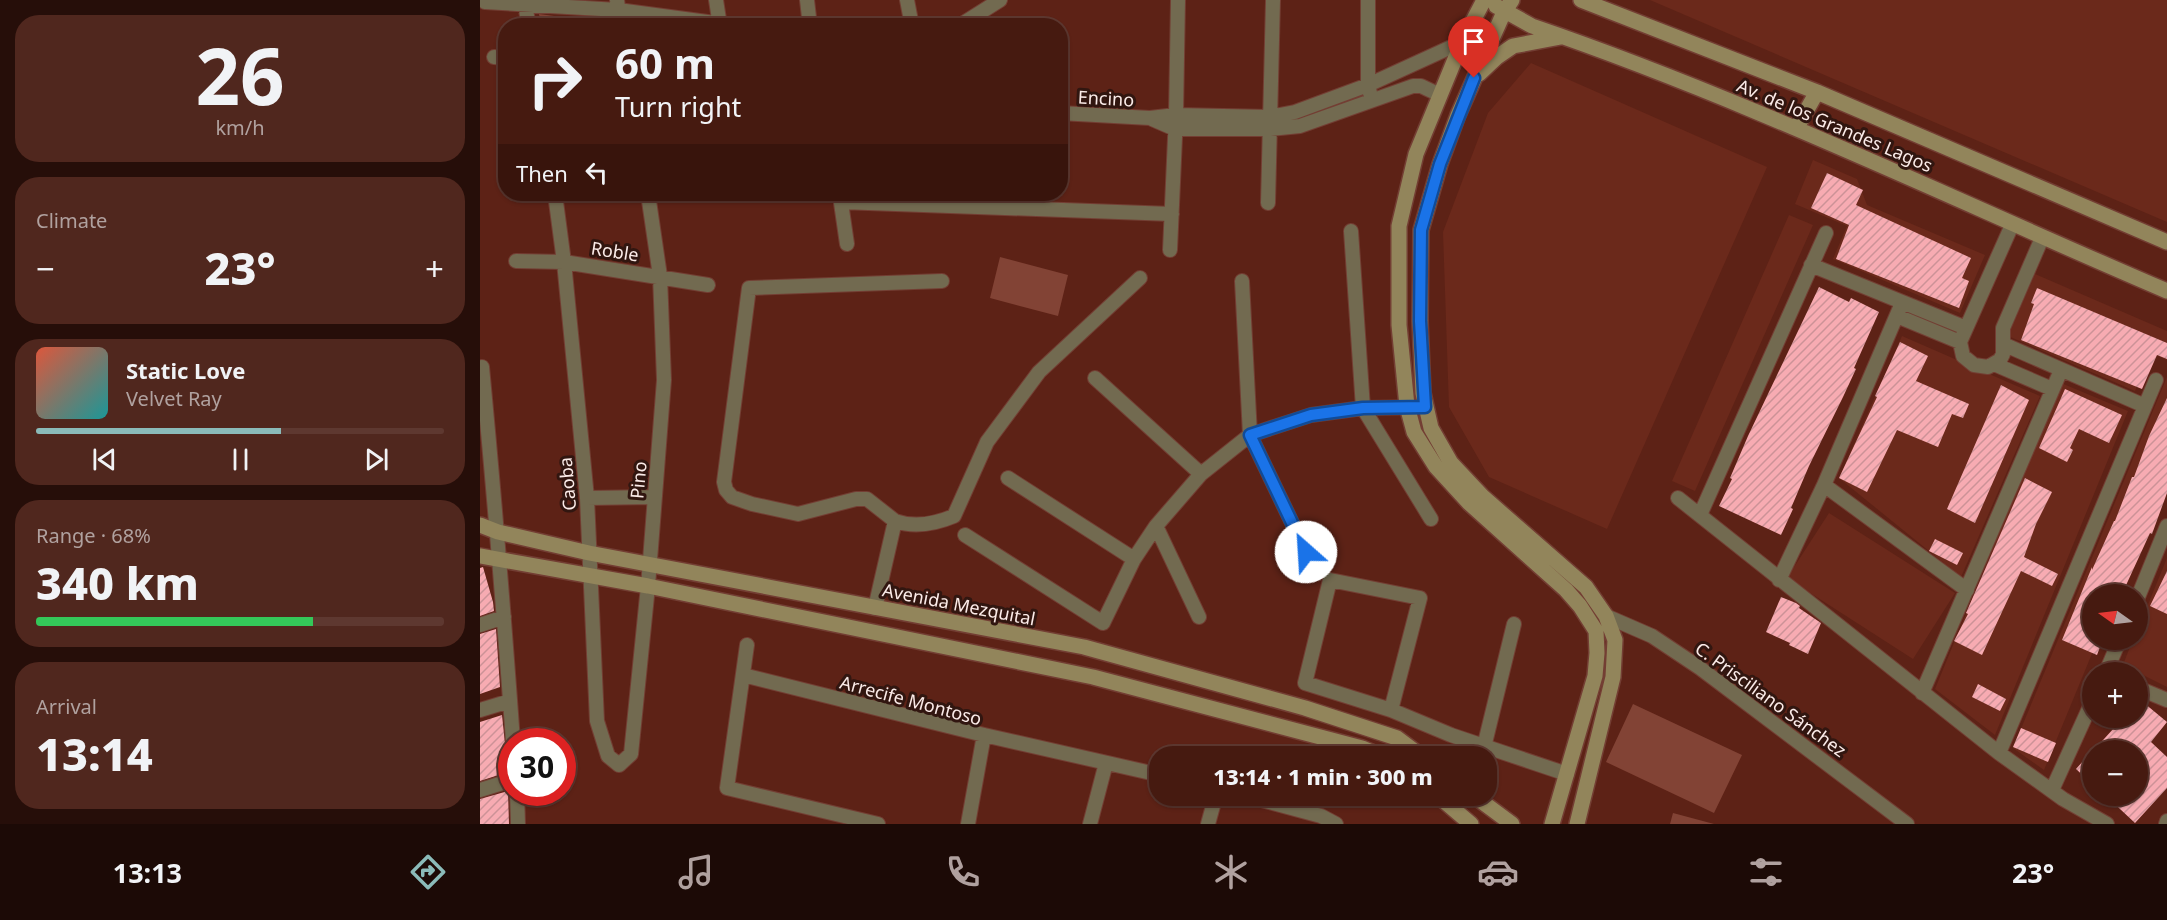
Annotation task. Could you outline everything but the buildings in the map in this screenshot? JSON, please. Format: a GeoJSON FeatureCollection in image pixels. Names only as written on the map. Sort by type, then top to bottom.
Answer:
{"type":"FeatureCollection","features":[{"type":"Feature","properties":{"kind":"street"},"geometry":{"type":"LineString","coordinates":[[716,0],[719,18]]}},
{"type":"Feature","properties":{"kind":"street"},"geometry":{"type":"LineString","coordinates":[[807,0],[809,18]]}},
{"type":"Feature","properties":{"kind":"street"},"geometry":{"type":"LineString","coordinates":[[906,0],[910,18]]}},
{"type":"Feature","properties":{"kind":"street"},"geometry":{"type":"LineString","coordinates":[[1170,250],[1176,122],[1178,0]]}},
{"type":"Feature","properties":{"kind":"street"},"geometry":{"type":"LineString","coordinates":[[1268,203],[1273,0]]}},
{"type":"Feature","properties":{"kind":"street"},"geometry":{"type":"LineString","coordinates":[[1368,0],[1368,85],[1372,101]]}},
{"type":"Feature","properties":{"kind":"street"},"geometry":{"type":"LineString","coordinates":[[1485,0],[1462,42],[1416,154],[1399,226],[1399,325],[1407,406],[1414,432],[1436,467],[1469,503],[1566,590],[1580,606],[1596,631],[1595,676],[1552,824]]}},
{"type":"Feature","properties":{"kind":"street","name":"Av. de los Grandes Lagos"},"geometry":{"type":"LineString","coordinates":[[1485,0],[1508,6],[1532,26],[1564,36],[1797,127],[2012,225],[2167,291]]}},
{"type":"Feature","properties":{"kind":"street","name":"Av. de los Grandes Lagos"},"geometry":{"type":"LineString","coordinates":[[1581,0],[1817,92],[2167,242]]}},
{"type":"Feature","properties":{"kind":"street"},"geometry":{"type":"LineString","coordinates":[[971,18],[998,1]]}},
{"type":"Feature","properties":{"kind":"street"},"geometry":{"type":"LineString","coordinates":[[485,2],[618,5],[688,18]]}},
{"type":"Feature","properties":{"kind":"street"},"geometry":{"type":"LineString","coordinates":[[524,2],[527,18]]}},
{"type":"Feature","properties":{"kind":"street"},"geometry":{"type":"LineString","coordinates":[[1508,6],[1474,78],[1440,164],[1421,230],[1420,321],[1425,407],[1431,428],[1451,464],[1482,496],[1586,587],[1606,616],[1615,640],[1613,677],[1577,824]]}},
{"type":"Feature","properties":{"kind":"street"},"geometry":{"type":"LineString","coordinates":[[1474,78],[1513,46],[1564,36]]}},
{"type":"Feature","properties":{"kind":"street"},"geometry":{"type":"LineString","coordinates":[[1270,123],[1368,85],[1462,42]]}},
{"type":"Feature","properties":{"kind":"street"},"geometry":{"type":"LineString","coordinates":[[1176,122],[1270,123],[1300,126],[1413,86],[1421,86],[1440,95]]}},
{"type":"Feature","properties":{"kind":"street"},"geometry":{"type":"LineString","coordinates":[[1797,127],[1817,92]]}},
{"type":"Feature","properties":{"kind":"street","name":"Encino"},"geometry":{"type":"LineString","coordinates":[[1068,113],[1150,118],[1176,122]]}},
{"type":"Feature","properties":{"kind":"street","name":"Caoba"},"geometry":{"type":"LineString","coordinates":[[556,201],[587,498],[597,721],[608,756],[619,765]]}},
{"type":"Feature","properties":{"kind":"street","name":"Pino"},"geometry":{"type":"LineString","coordinates":[[619,765],[631,754],[650,565],[664,380],[660,276],[649,201]]}},
{"type":"Feature","properties":{"kind":"street"},"geometry":{"type":"LineString","coordinates":[[840,201],[847,244]]}},
{"type":"Feature","properties":{"kind":"street"},"geometry":{"type":"LineString","coordinates":[[902,201],[1172,214]]}},
{"type":"Feature","properties":{"kind":"street"},"geometry":{"type":"LineString","coordinates":[[2012,225],[1960,342],[1963,356],[1974,365],[1988,367],[2000,360],[2003,354],[2003,328],[2042,238]]}},
{"type":"Feature","properties":{"kind":"street"},"geometry":{"type":"LineString","coordinates":[[1352,231],[1363,408],[1431,519]]}},
{"type":"Feature","properties":{"kind":"street"},"geometry":{"type":"LineString","coordinates":[[1700,515],[1826,233]]}},
{"type":"Feature","properties":{"kind":"street","name":"Roble"},"geometry":{"type":"LineString","coordinates":[[516,261],[564,262],[708,285]]}},
{"type":"Feature","properties":{"kind":"street"},"geometry":{"type":"LineString","coordinates":[[1811,265],[1960,342]]}},
{"type":"Feature","properties":{"kind":"street"},"geometry":{"type":"LineString","coordinates":[[942,281],[749,288],[724,482],[726,490],[732,497],[798,514],[856,499],[867,499],[895,521],[908,526],[939,522],[954,516],[987,442],[1039,372],[1140,278]]}},
{"type":"Feature","properties":{"kind":"street"},"geometry":{"type":"LineString","coordinates":[[1242,280],[1250,435],[1306,552]]}},
{"type":"Feature","properties":{"kind":"street"},"geometry":{"type":"LineString","coordinates":[[1899,310],[1966,328]]}},
{"type":"Feature","properties":{"kind":"street"},"geometry":{"type":"LineString","coordinates":[[1779,580],[1824,485],[1899,310]]}},
{"type":"Feature","properties":{"kind":"street"},"geometry":{"type":"LineString","coordinates":[[2003,344],[2145,406]]}},
{"type":"Feature","properties":{"kind":"street"},"geometry":{"type":"LineString","coordinates":[[1994,364],[2052,389]]}},
{"type":"Feature","properties":{"kind":"street"},"geometry":{"type":"LineString","coordinates":[[481,368],[498,532],[512,728]]}},
{"type":"Feature","properties":{"kind":"street"},"geometry":{"type":"LineString","coordinates":[[1922,693],[2061,370]]}},
{"type":"Feature","properties":{"kind":"street"},"geometry":{"type":"LineString","coordinates":[[1095,378],[1201,474]]}},
{"type":"Feature","properties":{"kind":"street"},"geometry":{"type":"LineString","coordinates":[[2000,753],[2156,380]]}},
{"type":"Feature","properties":{"kind":"street"},"geometry":{"type":"LineString","coordinates":[[965,535],[1103,623],[1134,559],[1156,526],[1201,474],[1250,435],[1311,415],[1363,408],[1425,407]]}},
{"type":"Feature","properties":{"kind":"street"},"geometry":{"type":"LineString","coordinates":[[1008,478],[1134,559]]}},
{"type":"Feature","properties":{"kind":"street"},"geometry":{"type":"LineString","coordinates":[[1824,485],[1967,591]]}},
{"type":"Feature","properties":{"kind":"street"},"geometry":{"type":"LineString","coordinates":[[587,498],[654,497]]}},
{"type":"Feature","properties":{"kind":"street"},"geometry":{"type":"LineString","coordinates":[[1678,498],[2000,753],[2063,799],[2107,824]]}},
{"type":"Feature","properties":{"kind":"street"},"geometry":{"type":"LineString","coordinates":[[875,608],[895,521]]}},
{"type":"Feature","properties":{"kind":"street","name":"Avenida Mezquital"},"geometry":{"type":"LineString","coordinates":[[480,525],[498,532],[589,553],[1084,647],[1305,708],[1397,738],[1408,746]]}},
{"type":"Feature","properties":{"kind":"street"},"geometry":{"type":"LineString","coordinates":[[1156,526],[1199,617]]}},
{"type":"Feature","properties":{"kind":"street"},"geometry":{"type":"LineString","coordinates":[[2143,584],[2167,526]]}},
{"type":"Feature","properties":{"kind":"street"},"geometry":{"type":"LineString","coordinates":[[480,556],[648,586],[1093,677],[1355,746]]}},
{"type":"Feature","properties":{"kind":"street"},"geometry":{"type":"LineString","coordinates":[[1390,710],[1420,598],[1330,580],[1305,683],[1390,710],[1481,746]]}},
{"type":"Feature","properties":{"kind":"street","name":"C. Prisciliano Sánchez"},"geometry":{"type":"LineString","coordinates":[[1606,616],[1652,636],[1700,668],[1907,824]]}},
{"type":"Feature","properties":{"kind":"street"},"geometry":{"type":"LineString","coordinates":[[480,625],[504,617]]}},
{"type":"Feature","properties":{"kind":"street"},"geometry":{"type":"LineString","coordinates":[[1484,746],[1514,624]]}},
{"type":"Feature","properties":{"kind":"street"},"geometry":{"type":"LineString","coordinates":[[747,645],[727,788],[879,824]]}},
{"type":"Feature","properties":{"kind":"street","name":"Arrecife Montoso"},"geometry":{"type":"LineString","coordinates":[[743,675],[984,735],[968,824]]}},
{"type":"Feature","properties":{"kind":"street"},"geometry":{"type":"LineString","coordinates":[[2148,692],[2167,700]]}},
{"type":"Feature","properties":{"kind":"street"},"geometry":{"type":"LineString","coordinates":[[480,710],[510,701]]}},
{"type":"Feature","properties":{"kind":"street"},"geometry":{"type":"LineString","coordinates":[[2052,790],[2082,724]]}},
{"type":"Feature","properties":{"kind":"street"},"geometry":{"type":"LineString","coordinates":[[984,735],[1149,773]]}},
{"type":"Feature","properties":{"kind":"street"},"geometry":{"type":"LineString","coordinates":[[1497,751],[1567,774]]}},
{"type":"Feature","properties":{"kind":"street"},"geometry":{"type":"LineString","coordinates":[[1090,824],[1106,763]]}},
{"type":"Feature","properties":{"kind":"street"},"geometry":{"type":"LineString","coordinates":[[480,790],[498,784]]}},
{"type":"Feature","properties":{"kind":"street"},"geometry":{"type":"LineString","coordinates":[[517,806],[518,824]]}},
{"type":"Feature","properties":{"kind":"street"},"geometry":{"type":"LineString","coordinates":[[1208,824],[1213,806]]}},
{"type":"Feature","properties":{"kind":"street"},"geometry":{"type":"LineString","coordinates":[[1277,806],[1336,824]]}},
{"type":"Feature","properties":{"kind":"street"},"geometry":{"type":"LineString","coordinates":[[1450,806],[1471,824]]}},
{"type":"Feature","properties":{"kind":"street"},"geometry":{"type":"LineString","coordinates":[[1488,806],[1512,824]]}},
{"type":"Feature","properties":{"kind":"shaded area"},"geometry":{"type":"Polygon","coordinates":[[[1650,0],[2167,0],[2167,222],[1650,0]]]}},
{"type":"Feature","properties":{"kind":"shaded area"},"geometry":{"type":"Polygon","coordinates":[[[539,14],[569,18],[540,18],[539,14]]]}},
{"type":"Feature","properties":{"kind":"shaded area"},"geometry":{"type":"Polygon","coordinates":[[[1531,63],[1767,167],[1607,529],[1489,477],[1449,407],[1443,232],[1488,113],[1531,63]]]}},
{"type":"Feature","properties":{"kind":"shaded area"},"geometry":{"type":"Polygon","coordinates":[[[1813,160],[1857,179],[1867,205],[1985,255],[1960,313],[1833,259],[1847,226],[1795,204],[1813,160]]]}},
{"type":"Feature","properties":{"kind":"shaded area"},"geometry":{"type":"Polygon","coordinates":[[[1789,215],[1813,225],[1695,491],[1672,481],[1789,215]]]}},
{"type":"Feature","properties":{"kind":"shaded area"},"geometry":{"type":"Polygon","coordinates":[[[1000,257],[1068,275],[1058,316],[990,298],[1000,257]]]}},
{"type":"Feature","properties":{"kind":"shaded area"},"geometry":{"type":"Polygon","coordinates":[[[2035,274],[2167,331],[2167,360],[2151,353],[2135,391],[2008,336],[2035,274]]]}},
{"type":"Feature","properties":{"kind":"shaded area"},"geometry":{"type":"Polygon","coordinates":[[[1902,336],[2040,396],[1961,577],[1839,478],[1902,336]]]}},
{"type":"Feature","properties":{"kind":"shaded area"},"geometry":{"type":"Polygon","coordinates":[[[2167,377],[2167,473],[2098,584],[2082,584],[2082,650],[2093,650],[2089,662],[2082,662],[2082,678],[2044,770],[2013,748],[2167,377]]]}},
{"type":"Feature","properties":{"kind":"shaded area"},"geometry":{"type":"Polygon","coordinates":[[[2061,383],[2128,411],[1995,735],[1935,689],[2061,383]]]}},
{"type":"Feature","properties":{"kind":"shaded area"},"geometry":{"type":"Polygon","coordinates":[[[1829,513],[1955,593],[1913,659],[1787,578],[1829,513]]]}},
{"type":"Feature","properties":{"kind":"shaded area"},"geometry":{"type":"Polygon","coordinates":[[[2167,558],[2167,687],[2148,678],[2148,662],[2124,662],[2129,650],[2148,650],[2148,605],[2167,558]]]}},
{"type":"Feature","properties":{"kind":"shaded area"},"geometry":{"type":"Polygon","coordinates":[[[1633,704],[1742,755],[1714,813],[1606,762],[1633,704]]]}},
{"type":"Feature","properties":{"kind":"shaded area"},"geometry":{"type":"Polygon","coordinates":[[[1673,813],[1714,824],[1670,824],[1673,813]]]}},
{"type":"Feature","properties":{"kind":"route"},"geometry":{"type":"LineString","coordinates":[[1306,552],[1250,435],[1311,415],[1363,408],[1425,407],[1420,321],[1421,230],[1440,164],[1474,78]]}}]}
